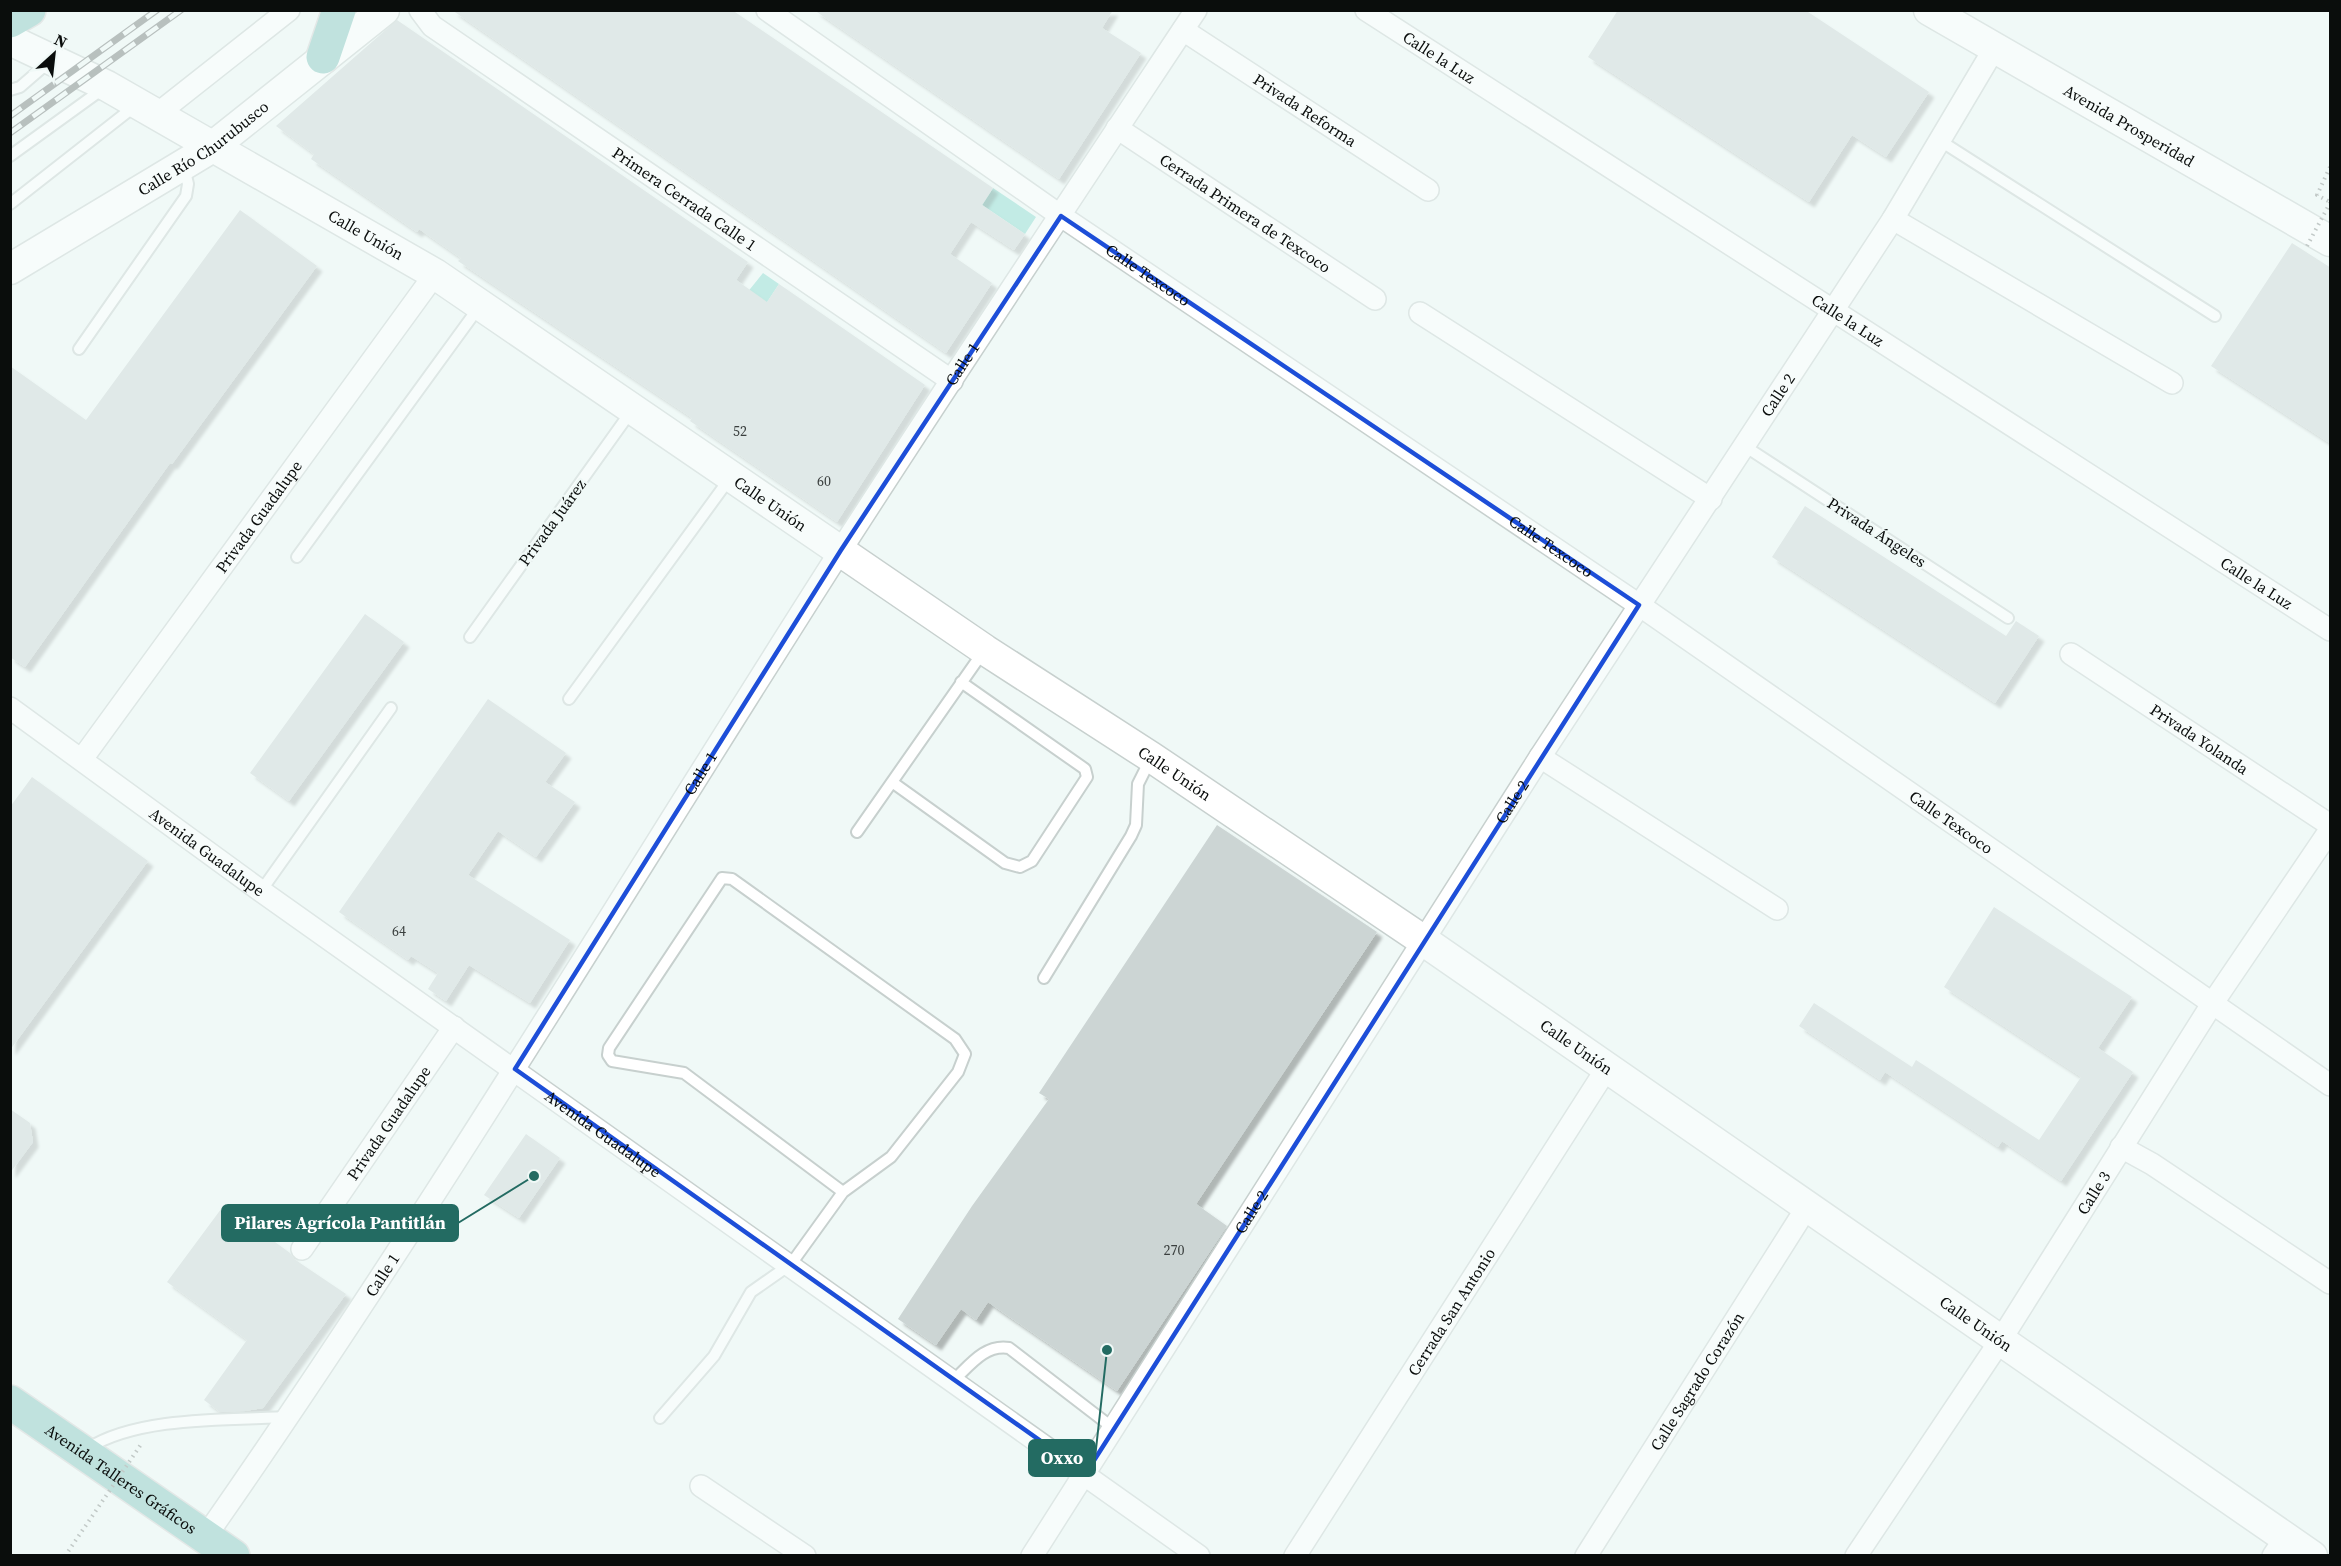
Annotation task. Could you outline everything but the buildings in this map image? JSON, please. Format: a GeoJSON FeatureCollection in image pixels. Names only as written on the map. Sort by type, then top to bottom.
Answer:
{"type":"FeatureCollection","features":[{"type":"Feature","properties":{"kind":"main road"},"geometry":{"type":"LineString","coordinates":[[10,21],[29,10]]}},
{"type":"Feature","properties":{"kind":"main road"},"geometry":{"type":"LineString","coordinates":[[323,57],[339,10]]}},
{"type":"Feature","properties":{"kind":"main road","name":"Avenida Talleres Gráficos"},"geometry":{"type":"LineString","coordinates":[[10,1402],[233,1556]]}},
{"type":"Feature","properties":{"kind":"street"},"geometry":{"type":"LineString","coordinates":[[147,110],[289,10]]}},
{"type":"Feature","properties":{"kind":"street","name":"Calle Río Churubusco"},"geometry":{"type":"LineString","coordinates":[[10,269],[211,148],[384,10]]}},
{"type":"Feature","properties":{"kind":"street","name":"Primera Cerrada Calle 1"},"geometry":{"type":"LineString","coordinates":[[420,10],[432,26],[952,381]]}},
{"type":"Feature","properties":{"kind":"street","name":"Calle Texcoco"},"geometry":{"type":"LineString","coordinates":[[767,10],[1061,216],[1639,605],[2331,1085]]}},
{"type":"Feature","properties":{"kind":"street","name":"Calle 1"},"geometry":{"type":"LineString","coordinates":[[206,1536],[289,1417],[514,1069],[841,550],[1196,10]]}},
{"type":"Feature","properties":{"kind":"street","name":"Calle la Luz"},"geometry":{"type":"LineString","coordinates":[[1366,10],[2331,630]]}},
{"type":"Feature","properties":{"kind":"street","name":"Avenida Prosperidad"},"geometry":{"type":"LineString","coordinates":[[1929,10],[2319,243]]}},
{"type":"Feature","properties":{"kind":"street","name":"Privada Reforma"},"geometry":{"type":"LineString","coordinates":[[1183,30],[1428,190]]}},
{"type":"Feature","properties":{"kind":"street","name":"Calle Unión"},"geometry":{"type":"LineString","coordinates":[[10,39],[107,86],[211,148],[435,274],[481,304],[985,650],[1424,941],[2000,1341],[2279,1546],[2312,1556]]}},
{"type":"Feature","properties":{"kind":"street","name":"Calle 2"},"geometry":{"type":"LineString","coordinates":[[1032,1556],[1540,758],[1639,605],[1746,447],[1893,219],[1994,49]]}},
{"type":"Feature","properties":{"kind":"street","name":"Cerrada Primera de Texcoco"},"geometry":{"type":"LineString","coordinates":[[1117,128],[1375,299]]}},
{"type":"Feature","properties":{"kind":"street"},"geometry":{"type":"LineString","coordinates":[[1893,219],[2172,383]]}},
{"type":"Feature","properties":{"kind":"street","name":"Privada Guadalupe"},"geometry":{"type":"LineString","coordinates":[[82,759],[435,274]]}},
{"type":"Feature","properties":{"kind":"street"},"geometry":{"type":"LineString","coordinates":[[1420,313],[1711,499]]}},
{"type":"Feature","properties":{"kind":"street","name":"Privada Yolanda"},"geometry":{"type":"LineString","coordinates":[[2071,654],[2331,825]]}},
{"type":"Feature","properties":{"kind":"street","name":"Avenida Guadalupe"},"geometry":{"type":"LineString","coordinates":[[10,708],[261,891],[1086,1473],[1199,1556]]}},
{"type":"Feature","properties":{"kind":"street"},"geometry":{"type":"LineString","coordinates":[[1540,758],[1777,909]]}},
{"type":"Feature","properties":{"kind":"street","name":"Calle 3"},"geometry":{"type":"LineString","coordinates":[[1856,1556],[2000,1341],[2212,1004],[2331,830]]}},
{"type":"Feature","properties":{"kind":"street","name":"Privada Guadalupe"},"geometry":{"type":"LineString","coordinates":[[302,1249],[454,1028]]}},
{"type":"Feature","properties":{"kind":"street","name":"Cerrada San Antonio"},"geometry":{"type":"LineString","coordinates":[[1295,1556],[1607,1068]]}},
{"type":"Feature","properties":{"kind":"street"},"geometry":{"type":"LineString","coordinates":[[2121,1148],[2152,1164],[2331,1283]]}},
{"type":"Feature","properties":{"kind":"street","name":"Calle Sagrado Corazón"},"geometry":{"type":"LineString","coordinates":[[1586,1556],[1807,1208]]}},
{"type":"Feature","properties":{"kind":"street"},"geometry":{"type":"LineString","coordinates":[[701,1486],[805,1556]]}},
{"type":"Feature","properties":{"kind":"lane"},"geometry":{"type":"LineString","coordinates":[[14,90],[52,59]]}},
{"type":"Feature","properties":{"kind":"lane"},"geometry":{"type":"LineString","coordinates":[[10,156],[107,86]]}},
{"type":"Feature","properties":{"kind":"lane"},"geometry":{"type":"LineString","coordinates":[[10,204],[147,110]]}},
{"type":"Feature","properties":{"kind":"lane"},"geometry":{"type":"LineString","coordinates":[[1939,140],[2215,316]]}},
{"type":"Feature","properties":{"kind":"lane"},"geometry":{"type":"LineString","coordinates":[[79,349],[186,196],[188,184],[184,166]]}},
{"type":"Feature","properties":{"kind":"lane"},"geometry":{"type":"LineString","coordinates":[[297,556],[481,304]]}},
{"type":"Feature","properties":{"kind":"lane","name":"Privada Juárez"},"geometry":{"type":"LineString","coordinates":[[470,637],[634,408]]}},
{"type":"Feature","properties":{"kind":"lane","name":"Privada Ángeles"},"geometry":{"type":"LineString","coordinates":[[1746,447],[2008,618]]}},
{"type":"Feature","properties":{"kind":"lane"},"geometry":{"type":"LineString","coordinates":[[569,699],[732,475]]}},
{"type":"Feature","properties":{"kind":"lane"},"geometry":{"type":"LineString","coordinates":[[857,832],[985,650]]}},
{"type":"Feature","properties":{"kind":"lane"},"geometry":{"type":"LineString","coordinates":[[891,783],[1005,863],[1020,867],[1032,861],[1087,777],[1086,770],[961,682]]}},
{"type":"Feature","properties":{"kind":"lane"},"geometry":{"type":"LineString","coordinates":[[261,891],[391,708]]}},
{"type":"Feature","properties":{"kind":"lane"},"geometry":{"type":"LineString","coordinates":[[1044,978],[1131,836],[1136,825],[1138,784],[1151,758]]}},
{"type":"Feature","properties":{"kind":"lane"},"geometry":{"type":"LineString","coordinates":[[660,1418],[714,1356],[751,1292],[791,1264],[843,1192],[891,1157],[958,1072],[965,1054],[956,1039],[732,879],[722,878],[609,1047],[608,1055],[612,1061],[684,1073],[843,1192]]}},
{"type":"Feature","properties":{"kind":"lane"},"geometry":{"type":"LineString","coordinates":[[953,1380],[987,1350],[998,1346],[1009,1348],[1113,1428]]}},
{"type":"Feature","properties":{"kind":"lane"},"geometry":{"type":"LineString","coordinates":[[82,1452],[102,1439],[173,1423],[289,1417]]}},
{"type":"Feature","properties":{"kind":"path"},"geometry":{"type":"LineString","coordinates":[[2319,243],[2331,203],[2317,195],[2331,167]]}},
{"type":"Feature","properties":{"kind":"path"},"geometry":{"type":"LineString","coordinates":[[65,1556],[142,1443]]}},
{"type":"Feature","properties":{"kind":"highlighted area"},"geometry":{"type":"Polygon","coordinates":[[[1061,216],[1639,605],[1086,1473],[515,1069],[841,550],[1061,216]]]}},
{"type":"Feature","properties":{"kind":"green space"},"geometry":{"type":"Polygon","coordinates":[[[993,188],[1036,217],[1025,234],[982,205],[993,188]]]}},
{"type":"Feature","properties":{"kind":"green space"},"geometry":{"type":"Polygon","coordinates":[[[763,273],[779,284],[735,351],[713,335],[763,273]]]}},
{"type":"Feature","properties":{"kind":"railway"},"geometry":{"type":"LineString","coordinates":[[10,116],[157,10]]}},
{"type":"Feature","properties":{"kind":"railway"},"geometry":{"type":"LineString","coordinates":[[10,133],[181,10]]}},
{"type":"Feature","properties":{"kind":"place","name":"Pilares Agrícola Pantitlán"},"geometry":{"type":"Point","coordinates":[534,1176]}},
{"type":"Feature","properties":{"kind":"place","name":"Oxxo"},"geometry":{"type":"Point","coordinates":[1107,1350]}}]}
